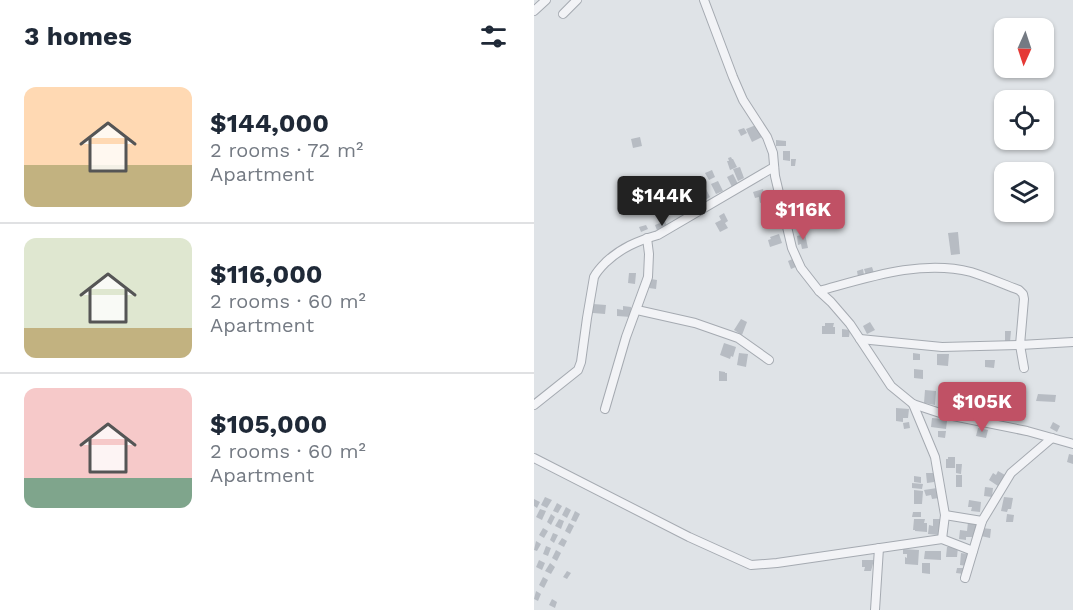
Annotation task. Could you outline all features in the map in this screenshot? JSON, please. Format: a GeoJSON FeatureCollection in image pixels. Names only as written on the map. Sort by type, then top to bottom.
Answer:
{"type":"FeatureCollection","features":[{"type":"Feature","properties":{"kind":"street"},"geometry":{"type":"LineString","coordinates":[[534,11],[546,0]]}},
{"type":"Feature","properties":{"kind":"street"},"geometry":{"type":"LineString","coordinates":[[563,14],[577,0]]}},
{"type":"Feature","properties":{"kind":"street"},"geometry":{"type":"LineString","coordinates":[[704,0],[743,100],[767,137],[773,153],[784,218],[792,248],[801,268],[860,339],[891,386],[913,404],[943,414],[1027,431],[1073,444]]}},
{"type":"Feature","properties":{"kind":"street"},"geometry":{"type":"LineString","coordinates":[[534,405],[578,370],[596,271],[623,248],[657,235],[774,167]]}},
{"type":"Feature","properties":{"kind":"street"},"geometry":{"type":"LineString","coordinates":[[605,409],[626,337],[648,277],[650,254],[648,238]]}},
{"type":"Feature","properties":{"kind":"street"},"geometry":{"type":"LineString","coordinates":[[819,291],[895,272],[926,267],[970,272],[1019,290],[1024,299],[1020,345],[1024,368]]}},
{"type":"Feature","properties":{"kind":"street"},"geometry":{"type":"LineString","coordinates":[[637,310],[695,323],[738,338],[769,360]]}},
{"type":"Feature","properties":{"kind":"street"},"geometry":{"type":"LineString","coordinates":[[860,339],[942,347],[1073,342]]}},
{"type":"Feature","properties":{"kind":"street"},"geometry":{"type":"LineString","coordinates":[[913,404],[935,457],[945,515],[942,539]]}},
{"type":"Feature","properties":{"kind":"street"},"geometry":{"type":"LineString","coordinates":[[965,578],[982,521],[1011,473],[1052,438]]}},
{"type":"Feature","properties":{"kind":"street"},"geometry":{"type":"LineString","coordinates":[[534,458],[690,537],[751,565],[942,539],[973,551]]}},
{"type":"Feature","properties":{"kind":"street"},"geometry":{"type":"LineString","coordinates":[[945,515],[982,521]]}},
{"type":"Feature","properties":{"kind":"street"},"geometry":{"type":"LineString","coordinates":[[875,610],[879,548]]}},
{"type":"Feature","properties":{"kind":"building"},"geometry":{"type":"Polygon","coordinates":[[[756,125],[762,137],[752,142],[746,129],[756,125]]]}},
{"type":"Feature","properties":{"kind":"building"},"geometry":{"type":"Polygon","coordinates":[[[744,128],[747,133],[741,136],[738,130],[744,128]]]}},
{"type":"Feature","properties":{"kind":"building"},"geometry":{"type":"Polygon","coordinates":[[[640,137],[642,146],[633,148],[631,139],[640,137]]]}},
{"type":"Feature","properties":{"kind":"building"},"geometry":{"type":"Polygon","coordinates":[[[776,140],[786,141],[786,146],[776,146],[776,140]]]}},
{"type":"Feature","properties":{"kind":"building"},"geometry":{"type":"Polygon","coordinates":[[[783,151],[790,151],[790,161],[783,160],[783,151]]]}},
{"type":"Feature","properties":{"kind":"building"},"geometry":{"type":"Polygon","coordinates":[[[731,157],[737,167],[730,170],[727,161],[731,157]]]}},
{"type":"Feature","properties":{"kind":"building"},"geometry":{"type":"Polygon","coordinates":[[[791,159],[796,159],[795,166],[791,166],[791,159]]]}},
{"type":"Feature","properties":{"kind":"building"},"geometry":{"type":"Polygon","coordinates":[[[740,167],[744,178],[738,181],[733,169],[740,167]]]}},
{"type":"Feature","properties":{"kind":"building"},"geometry":{"type":"Polygon","coordinates":[[[712,170],[715,177],[709,180],[705,173],[712,170]]]}},
{"type":"Feature","properties":{"kind":"building"},"geometry":{"type":"Polygon","coordinates":[[[733,174],[738,184],[732,187],[727,177],[733,174]]]}},
{"type":"Feature","properties":{"kind":"building"},"geometry":{"type":"Polygon","coordinates":[[[718,181],[723,191],[716,194],[711,184],[718,181]]]}},
{"type":"Feature","properties":{"kind":"building"},"geometry":{"type":"Polygon","coordinates":[[[686,182],[690,188],[679,196],[675,189],[686,182]]]}},
{"type":"Feature","properties":{"kind":"building"},"geometry":{"type":"Polygon","coordinates":[[[706,189],[710,197],[702,202],[698,194],[706,189]]]}},
{"type":"Feature","properties":{"kind":"building"},"geometry":{"type":"Polygon","coordinates":[[[763,189],[767,201],[760,203],[759,197],[755,198],[753,192],[763,189]]]}},
{"type":"Feature","properties":{"kind":"building"},"geometry":{"type":"Polygon","coordinates":[[[694,193],[699,203],[689,208],[684,198],[694,193]]]}},
{"type":"Feature","properties":{"kind":"building"},"geometry":{"type":"Polygon","coordinates":[[[724,213],[728,221],[725,223],[728,228],[720,232],[715,223],[721,220],[719,216],[724,213]]]}},
{"type":"Feature","properties":{"kind":"building"},"geometry":{"type":"Polygon","coordinates":[[[665,221],[668,229],[658,233],[655,225],[665,221]]]}},
{"type":"Feature","properties":{"kind":"building"},"geometry":{"type":"Polygon","coordinates":[[[646,225],[648,229],[641,232],[639,227],[646,225]]]}},
{"type":"Feature","properties":{"kind":"building"},"geometry":{"type":"Polygon","coordinates":[[[958,232],[960,254],[951,255],[948,233],[958,232]]]}},
{"type":"Feature","properties":{"kind":"building"},"geometry":{"type":"Polygon","coordinates":[[[779,234],[782,243],[770,247],[768,240],[771,239],[770,237],[779,234]]]}},
{"type":"Feature","properties":{"kind":"building"},"geometry":{"type":"Polygon","coordinates":[[[805,234],[808,248],[802,249],[801,244],[798,245],[797,236],[805,234]]]}},
{"type":"Feature","properties":{"kind":"building"},"geometry":{"type":"Polygon","coordinates":[[[795,258],[798,266],[791,269],[788,261],[795,258]]]}},
{"type":"Feature","properties":{"kind":"building"},"geometry":{"type":"Polygon","coordinates":[[[872,267],[874,273],[866,275],[864,269],[872,267]]]}},
{"type":"Feature","properties":{"kind":"building"},"geometry":{"type":"Polygon","coordinates":[[[863,269],[864,275],[858,277],[857,271],[863,269]]]}},
{"type":"Feature","properties":{"kind":"building"},"geometry":{"type":"Polygon","coordinates":[[[629,273],[636,273],[635,284],[628,283],[629,273]]]}},
{"type":"Feature","properties":{"kind":"building"},"geometry":{"type":"Polygon","coordinates":[[[651,279],[657,280],[656,289],[649,288],[651,279]]]}},
{"type":"Feature","properties":{"kind":"building"},"geometry":{"type":"Polygon","coordinates":[[[593,304],[606,305],[605,314],[593,313],[593,304]]]}},
{"type":"Feature","properties":{"kind":"building"},"geometry":{"type":"Polygon","coordinates":[[[623,306],[631,307],[631,317],[617,316],[617,309],[623,310],[623,306]]]}},
{"type":"Feature","properties":{"kind":"building"},"geometry":{"type":"Polygon","coordinates":[[[741,319],[747,322],[742,335],[734,330],[741,319]]]}},
{"type":"Feature","properties":{"kind":"building"},"geometry":{"type":"Polygon","coordinates":[[[870,322],[875,330],[867,334],[863,326],[870,322]]]}},
{"type":"Feature","properties":{"kind":"building"},"geometry":{"type":"Polygon","coordinates":[[[825,323],[834,323],[835,334],[822,334],[822,326],[825,326],[825,323]]]}},
{"type":"Feature","properties":{"kind":"building"},"geometry":{"type":"Polygon","coordinates":[[[842,329],[850,330],[849,337],[842,337],[842,329]]]}},
{"type":"Feature","properties":{"kind":"building"},"geometry":{"type":"Polygon","coordinates":[[[1005,331],[1011,331],[1010,342],[1005,342],[1005,331]]]}},
{"type":"Feature","properties":{"kind":"building"},"geometry":{"type":"Polygon","coordinates":[[[724,343],[736,347],[730,359],[720,355],[724,343]]]}},
{"type":"Feature","properties":{"kind":"building"},"geometry":{"type":"Polygon","coordinates":[[[739,353],[748,354],[746,367],[737,365],[739,353]]]}},
{"type":"Feature","properties":{"kind":"building"},"geometry":{"type":"Polygon","coordinates":[[[913,353],[920,354],[920,360],[913,360],[913,353]]]}},
{"type":"Feature","properties":{"kind":"building"},"geometry":{"type":"Polygon","coordinates":[[[937,354],[949,354],[948,366],[937,365],[937,354]]]}},
{"type":"Feature","properties":{"kind":"building"},"geometry":{"type":"Polygon","coordinates":[[[985,360],[995,360],[994,368],[985,367],[985,360]]]}},
{"type":"Feature","properties":{"kind":"building"},"geometry":{"type":"Polygon","coordinates":[[[914,369],[923,370],[923,379],[914,378],[914,369]]]}},
{"type":"Feature","properties":{"kind":"building"},"geometry":{"type":"Polygon","coordinates":[[[719,371],[727,373],[727,381],[719,381],[719,371]]]}},
{"type":"Feature","properties":{"kind":"building"},"geometry":{"type":"Polygon","coordinates":[[[975,389],[983,389],[983,398],[974,398],[975,389]]]}},
{"type":"Feature","properties":{"kind":"building"},"geometry":{"type":"Polygon","coordinates":[[[925,390],[936,391],[935,405],[924,403],[925,390]]]}},
{"type":"Feature","properties":{"kind":"building"},"geometry":{"type":"Polygon","coordinates":[[[1038,394],[1056,395],[1055,402],[1036,401],[1038,394]]]}},
{"type":"Feature","properties":{"kind":"building"},"geometry":{"type":"Polygon","coordinates":[[[1000,401],[999,410],[992,410],[993,407],[990,407],[990,402],[1000,401]]]}},
{"type":"Feature","properties":{"kind":"building"},"geometry":{"type":"Polygon","coordinates":[[[972,402],[985,405],[983,413],[970,410],[972,402]]]}},
{"type":"Feature","properties":{"kind":"building"},"geometry":{"type":"Polygon","coordinates":[[[896,408],[909,409],[908,418],[903,418],[903,422],[896,421],[896,408]]]}},
{"type":"Feature","properties":{"kind":"building"},"geometry":{"type":"Polygon","coordinates":[[[932,418],[947,421],[946,429],[931,427],[932,418]]]}},
{"type":"Feature","properties":{"kind":"building"},"geometry":{"type":"Polygon","coordinates":[[[909,422],[910,428],[904,429],[903,423],[909,422]]]}},
{"type":"Feature","properties":{"kind":"building"},"geometry":{"type":"Polygon","coordinates":[[[1053,422],[1060,426],[1057,432],[1050,428],[1053,422]]]}},
{"type":"Feature","properties":{"kind":"building"},"geometry":{"type":"Polygon","coordinates":[[[978,428],[988,430],[986,438],[976,436],[978,428]]]}},
{"type":"Feature","properties":{"kind":"building"},"geometry":{"type":"Polygon","coordinates":[[[938,431],[946,431],[945,438],[938,437],[938,431]]]}},
{"type":"Feature","properties":{"kind":"building"},"geometry":{"type":"Polygon","coordinates":[[[1069,454],[1073,455],[1073,464],[1067,462],[1069,454]]]}},
{"type":"Feature","properties":{"kind":"building"},"geometry":{"type":"Polygon","coordinates":[[[948,457],[955,457],[955,468],[946,468],[948,457]]]}},
{"type":"Feature","properties":{"kind":"building"},"geometry":{"type":"Polygon","coordinates":[[[956,464],[962,464],[961,474],[956,473],[956,464]]]}},
{"type":"Feature","properties":{"kind":"building"},"geometry":{"type":"Polygon","coordinates":[[[998,471],[1005,475],[998,486],[989,480],[993,473],[996,475],[998,471]]]}},
{"type":"Feature","properties":{"kind":"building"},"geometry":{"type":"Polygon","coordinates":[[[926,473],[934,473],[934,482],[927,483],[926,473]]]}},
{"type":"Feature","properties":{"kind":"building"},"geometry":{"type":"Polygon","coordinates":[[[956,475],[962,475],[962,487],[956,487],[956,475]]]}},
{"type":"Feature","properties":{"kind":"building"},"geometry":{"type":"Polygon","coordinates":[[[914,476],[921,477],[921,483],[914,482],[914,476]]]}},
{"type":"Feature","properties":{"kind":"building"},"geometry":{"type":"Polygon","coordinates":[[[912,483],[923,484],[922,489],[912,488],[912,483]]]}},
{"type":"Feature","properties":{"kind":"building"},"geometry":{"type":"Polygon","coordinates":[[[985,487],[993,488],[992,497],[984,496],[985,487]]]}},
{"type":"Feature","properties":{"kind":"building"},"geometry":{"type":"Polygon","coordinates":[[[937,488],[939,498],[932,499],[931,495],[926,496],[924,490],[937,488]]]}},
{"type":"Feature","properties":{"kind":"building"},"geometry":{"type":"Polygon","coordinates":[[[914,490],[923,491],[922,504],[914,504],[914,490]]]}},
{"type":"Feature","properties":{"kind":"building"},"geometry":{"type":"Polygon","coordinates":[[[545,497],[552,500],[547,508],[541,505],[545,497]]]}},
{"type":"Feature","properties":{"kind":"building"},"geometry":{"type":"Polygon","coordinates":[[[1004,497],[1013,498],[1011,509],[1007,512],[1001,511],[1004,497]]]}},
{"type":"Feature","properties":{"kind":"building"},"geometry":{"type":"Polygon","coordinates":[[[534,499],[540,502],[537,508],[534,506],[534,499]]]}},
{"type":"Feature","properties":{"kind":"building"},"geometry":{"type":"Polygon","coordinates":[[[969,500],[981,502],[980,512],[971,511],[972,507],[968,507],[969,500]]]}},
{"type":"Feature","properties":{"kind":"building"},"geometry":{"type":"Polygon","coordinates":[[[557,503],[562,506],[558,513],[553,511],[557,503]]]}},
{"type":"Feature","properties":{"kind":"building"},"geometry":{"type":"Polygon","coordinates":[[[566,507],[571,510],[567,518],[562,515],[566,507]]]}},
{"type":"Feature","properties":{"kind":"building"},"geometry":{"type":"Polygon","coordinates":[[[540,509],[546,511],[542,520],[536,517],[540,509]]]}},
{"type":"Feature","properties":{"kind":"building"},"geometry":{"type":"Polygon","coordinates":[[[575,511],[580,514],[576,522],[571,520],[575,511]]]}},
{"type":"Feature","properties":{"kind":"building"},"geometry":{"type":"Polygon","coordinates":[[[913,512],[921,512],[921,517],[912,517],[913,512]]]}},
{"type":"Feature","properties":{"kind":"building"},"geometry":{"type":"Polygon","coordinates":[[[551,514],[555,517],[551,525],[547,522],[551,514]]]}},
{"type":"Feature","properties":{"kind":"building"},"geometry":{"type":"Polygon","coordinates":[[[1007,514],[1014,515],[1013,522],[1006,522],[1007,514]]]}},
{"type":"Feature","properties":{"kind":"building"},"geometry":{"type":"Polygon","coordinates":[[[559,519],[564,521],[561,529],[555,526],[559,519]]]}},
{"type":"Feature","properties":{"kind":"building"},"geometry":{"type":"Polygon","coordinates":[[[914,519],[925,519],[927,532],[913,530],[914,519]]]}},
{"type":"Feature","properties":{"kind":"building"},"geometry":{"type":"Polygon","coordinates":[[[933,519],[940,519],[939,535],[928,534],[929,525],[933,526],[933,519]]]}},
{"type":"Feature","properties":{"kind":"building"},"geometry":{"type":"Polygon","coordinates":[[[968,522],[977,522],[975,537],[966,537],[966,540],[959,539],[960,530],[967,531],[968,522]]]}},
{"type":"Feature","properties":{"kind":"building"},"geometry":{"type":"Polygon","coordinates":[[[569,523],[574,526],[570,534],[565,531],[569,523]]]}},
{"type":"Feature","properties":{"kind":"building"},"geometry":{"type":"Polygon","coordinates":[[[543,528],[548,531],[544,538],[539,535],[543,528]]]}},
{"type":"Feature","properties":{"kind":"building"},"geometry":{"type":"Polygon","coordinates":[[[982,528],[991,529],[990,538],[981,536],[982,528]]]}},
{"type":"Feature","properties":{"kind":"building"},"geometry":{"type":"Polygon","coordinates":[[[553,533],[558,535],[554,543],[550,540],[553,533]]]}},
{"type":"Feature","properties":{"kind":"building"},"geometry":{"type":"Polygon","coordinates":[[[562,538],[567,541],[564,547],[558,544],[562,538]]]}},
{"type":"Feature","properties":{"kind":"building"},"geometry":{"type":"Polygon","coordinates":[[[536,541],[541,544],[537,551],[534,550],[536,541]]]}},
{"type":"Feature","properties":{"kind":"building"},"geometry":{"type":"Polygon","coordinates":[[[546,546],[551,548],[548,556],[543,554],[546,546]]]}},
{"type":"Feature","properties":{"kind":"building"},"geometry":{"type":"Polygon","coordinates":[[[947,547],[958,547],[957,557],[946,557],[947,547]]]}},
{"type":"Feature","properties":{"kind":"building"},"geometry":{"type":"Polygon","coordinates":[[[903,549],[919,550],[918,565],[905,564],[907,554],[903,554],[903,549]]]}},
{"type":"Feature","properties":{"kind":"building"},"geometry":{"type":"Polygon","coordinates":[[[556,550],[561,553],[557,561],[552,558],[556,550]]]}},
{"type":"Feature","properties":{"kind":"building"},"geometry":{"type":"Polygon","coordinates":[[[925,551],[941,551],[941,560],[924,559],[925,551]]]}},
{"type":"Feature","properties":{"kind":"building"},"geometry":{"type":"Polygon","coordinates":[[[961,553],[968,554],[967,566],[960,565],[961,553]]]}},
{"type":"Feature","properties":{"kind":"building"},"geometry":{"type":"Polygon","coordinates":[[[539,560],[545,563],[542,570],[536,567],[539,560]]]}},
{"type":"Feature","properties":{"kind":"building"},"geometry":{"type":"Polygon","coordinates":[[[862,560],[874,560],[871,571],[864,571],[862,560]]]}},
{"type":"Feature","properties":{"kind":"building"},"geometry":{"type":"Polygon","coordinates":[[[550,563],[555,567],[551,574],[545,571],[550,563]]]}},
{"type":"Feature","properties":{"kind":"building"},"geometry":{"type":"Polygon","coordinates":[[[922,563],[930,563],[930,574],[922,573],[922,563]]]}},
{"type":"Feature","properties":{"kind":"building"},"geometry":{"type":"Polygon","coordinates":[[[957,568],[965,568],[964,574],[956,573],[957,568]]]}},
{"type":"Feature","properties":{"kind":"building"},"geometry":{"type":"Polygon","coordinates":[[[567,571],[571,573],[567,579],[563,577],[567,571]]]}},
{"type":"Feature","properties":{"kind":"building"},"geometry":{"type":"Polygon","coordinates":[[[543,577],[548,580],[544,588],[539,585],[543,577]]]}},
{"type":"Feature","properties":{"kind":"building"},"geometry":{"type":"Polygon","coordinates":[[[536,591],[541,594],[538,601],[534,599],[536,591]]]}},
{"type":"Feature","properties":{"kind":"building"},"geometry":{"type":"Polygon","coordinates":[[[552,599],[557,602],[555,608],[549,605],[552,599]]]}}]}
